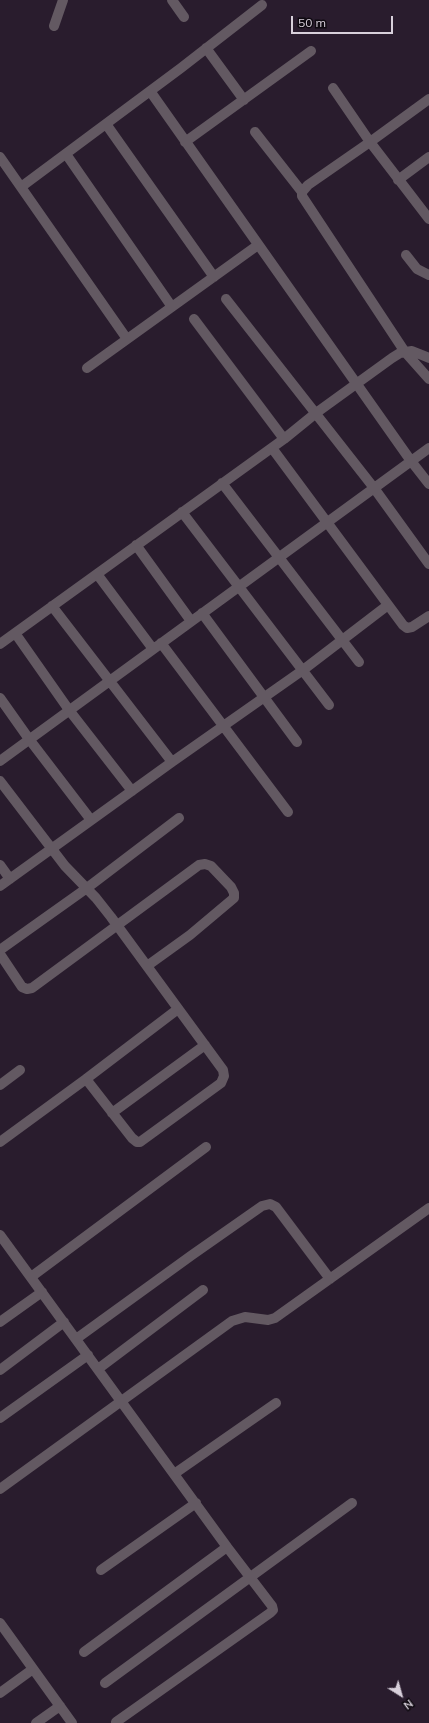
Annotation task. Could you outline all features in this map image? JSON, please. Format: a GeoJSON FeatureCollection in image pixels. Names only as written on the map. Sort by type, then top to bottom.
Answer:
{"type":"FeatureCollection","features":[{"type":"Feature","properties":{"kind":"street"},"geometry":{"type":"LineString","coordinates":[[54,26],[63,0]]}},
{"type":"Feature","properties":{"kind":"street"},"geometry":{"type":"LineString","coordinates":[[172,0],[184,17]]}},
{"type":"Feature","properties":{"kind":"street"},"geometry":{"type":"LineString","coordinates":[[21,187],[262,5]]}},
{"type":"Feature","properties":{"kind":"street"},"geometry":{"type":"LineString","coordinates":[[206,48],[244,100]]}},
{"type":"Feature","properties":{"kind":"street"},"geometry":{"type":"LineString","coordinates":[[186,142],[311,51]]}},
{"type":"Feature","properties":{"kind":"street"},"geometry":{"type":"LineString","coordinates":[[333,88],[370,142],[429,219]]}},
{"type":"Feature","properties":{"kind":"street"},"geometry":{"type":"LineString","coordinates":[[150,91],[411,461],[429,484]]}},
{"type":"Feature","properties":{"kind":"street"},"geometry":{"type":"LineString","coordinates":[[302,192],[308,185],[429,99]]}},
{"type":"Feature","properties":{"kind":"street"},"geometry":{"type":"LineString","coordinates":[[106,124],[214,277]]}},
{"type":"Feature","properties":{"kind":"street"},"geometry":{"type":"LineString","coordinates":[[255,132],[302,192],[302,196],[405,352],[429,379]]}},
{"type":"Feature","properties":{"kind":"street"},"geometry":{"type":"LineString","coordinates":[[66,154],[172,307]]}},
{"type":"Feature","properties":{"kind":"street"},"geometry":{"type":"LineString","coordinates":[[0,157],[127,339]]}},
{"type":"Feature","properties":{"kind":"street"},"geometry":{"type":"LineString","coordinates":[[398,180],[429,157]]}},
{"type":"Feature","properties":{"kind":"street"},"geometry":{"type":"LineString","coordinates":[[87,368],[258,245]]}},
{"type":"Feature","properties":{"kind":"street"},"geometry":{"type":"LineString","coordinates":[[406,255],[417,269],[429,275]]}},
{"type":"Feature","properties":{"kind":"street"},"geometry":{"type":"LineString","coordinates":[[226,299],[374,488],[429,564]]}},
{"type":"Feature","properties":{"kind":"street"},"geometry":{"type":"LineString","coordinates":[[194,319],[284,438]]}},
{"type":"Feature","properties":{"kind":"street"},"geometry":{"type":"LineString","coordinates":[[0,644],[272,448],[316,413],[392,358],[405,352],[412,351],[429,358]]}},
{"type":"Feature","properties":{"kind":"street"},"geometry":{"type":"LineString","coordinates":[[272,448],[388,606],[407,628],[416,625],[429,616]]}},
{"type":"Feature","properties":{"kind":"street"},"geometry":{"type":"LineString","coordinates":[[0,760],[429,448]]}},
{"type":"Feature","properties":{"kind":"street"},"geometry":{"type":"LineString","coordinates":[[222,483],[359,662]]}},
{"type":"Feature","properties":{"kind":"street"},"geometry":{"type":"LineString","coordinates":[[182,512],[329,705]]}},
{"type":"Feature","properties":{"kind":"street"},"geometry":{"type":"LineString","coordinates":[[136,545],[191,621]]}},
{"type":"Feature","properties":{"kind":"street"},"geometry":{"type":"LineString","coordinates":[[96,574],[224,726],[288,812]]}},
{"type":"Feature","properties":{"kind":"street"},"geometry":{"type":"LineString","coordinates":[[52,606],[172,762]]}},
{"type":"Feature","properties":{"kind":"street"},"geometry":{"type":"LineString","coordinates":[[0,886],[303,670],[388,606]]}},
{"type":"Feature","properties":{"kind":"street"},"geometry":{"type":"LineString","coordinates":[[202,613],[297,742]]}},
{"type":"Feature","properties":{"kind":"street"},"geometry":{"type":"LineString","coordinates":[[15,633],[69,710],[132,791]]}},
{"type":"Feature","properties":{"kind":"street"},"geometry":{"type":"LineString","coordinates":[[0,698],[29,739],[91,820]]}},
{"type":"Feature","properties":{"kind":"street"},"geometry":{"type":"LineString","coordinates":[[0,781],[64,866],[87,888],[117,925],[223,1070],[224,1076],[221,1083],[144,1141],[137,1142],[134,1141],[86,1079]]}},
{"type":"Feature","properties":{"kind":"street"},"geometry":{"type":"LineString","coordinates":[[0,950],[87,888],[179,818]]}},
{"type":"Feature","properties":{"kind":"street"},"geometry":{"type":"LineString","coordinates":[[0,954],[22,987],[27,989],[32,988],[199,865],[205,864],[211,866],[232,887],[234,898],[231,902],[147,966]]}},
{"type":"Feature","properties":{"kind":"street"},"geometry":{"type":"LineString","coordinates":[[0,865],[10,879]]}},
{"type":"Feature","properties":{"kind":"street"},"geometry":{"type":"LineString","coordinates":[[0,1142],[178,1009]]}},
{"type":"Feature","properties":{"kind":"street"},"geometry":{"type":"LineString","coordinates":[[112,1113],[205,1045]]}},
{"type":"Feature","properties":{"kind":"street"},"geometry":{"type":"LineString","coordinates":[[0,1085],[20,1070]]}},
{"type":"Feature","properties":{"kind":"street"},"geometry":{"type":"LineString","coordinates":[[31,1276],[206,1147]]}},
{"type":"Feature","properties":{"kind":"street"},"geometry":{"type":"LineString","coordinates":[[76,1339],[262,1206],[270,1204],[276,1207],[330,1279]]}},
{"type":"Feature","properties":{"kind":"street"},"geometry":{"type":"LineString","coordinates":[[0,1490],[232,1321],[245,1317],[268,1320],[275,1318],[429,1208]]}},
{"type":"Feature","properties":{"kind":"street"},"geometry":{"type":"LineString","coordinates":[[0,1235],[4,1248],[31,1276],[227,1547],[272,1606],[273,1610],[116,1722]]}},
{"type":"Feature","properties":{"kind":"street"},"geometry":{"type":"LineString","coordinates":[[98,1369],[203,1290]]}},
{"type":"Feature","properties":{"kind":"street"},"geometry":{"type":"LineString","coordinates":[[0,1322],[42,1292]]}},
{"type":"Feature","properties":{"kind":"street"},"geometry":{"type":"LineString","coordinates":[[0,1370],[64,1322]]}},
{"type":"Feature","properties":{"kind":"street"},"geometry":{"type":"LineString","coordinates":[[0,1418],[88,1355]]}},
{"type":"Feature","properties":{"kind":"street"},"geometry":{"type":"LineString","coordinates":[[174,1474],[276,1403]]}},
{"type":"Feature","properties":{"kind":"street"},"geometry":{"type":"LineString","coordinates":[[101,1570],[196,1503]]}},
{"type":"Feature","properties":{"kind":"street"},"geometry":{"type":"LineString","coordinates":[[105,1683],[352,1503]]}},
{"type":"Feature","properties":{"kind":"street"},"geometry":{"type":"LineString","coordinates":[[84,1652],[227,1547]]}},
{"type":"Feature","properties":{"kind":"street"},"geometry":{"type":"LineString","coordinates":[[2,1629],[72,1723]]}},
{"type":"Feature","properties":{"kind":"street"},"geometry":{"type":"LineString","coordinates":[[0,1693],[33,1669]]}},
{"type":"Feature","properties":{"kind":"street"},"geometry":{"type":"LineString","coordinates":[[36,1723],[60,1706]]}}]}
